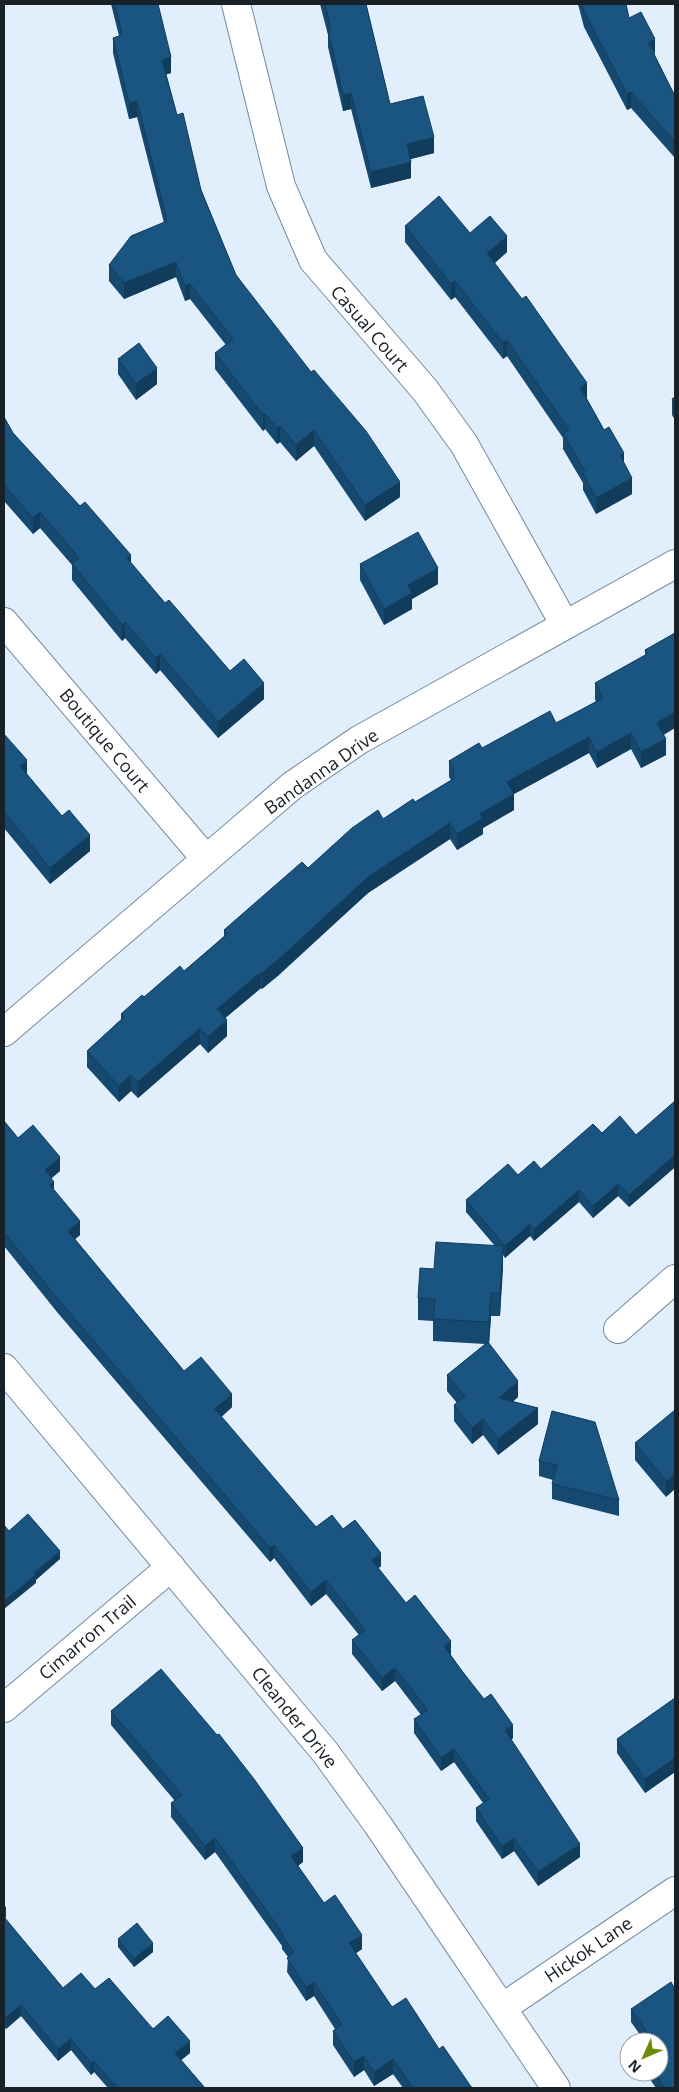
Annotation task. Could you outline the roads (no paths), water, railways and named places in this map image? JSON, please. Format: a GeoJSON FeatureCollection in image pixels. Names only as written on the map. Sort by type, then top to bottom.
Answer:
{"type":"FeatureCollection","features":[{"type":"Feature","properties":{"kind":"street","name":"Casual Court"},"geometry":{"type":"LineString","coordinates":[[236,4],[281,186],[313,260],[425,390],[464,444],[565,625]]}},
{"type":"Feature","properties":{"kind":"street","name":"Bandanna Drive"},"geometry":{"type":"LineString","coordinates":[[4,1032],[294,785],[359,740],[675,564]]}},
{"type":"Feature","properties":{"kind":"street","name":"Boutique Court"},"geometry":{"type":"LineString","coordinates":[[4,622],[206,859]]}},
{"type":"Feature","properties":{"kind":"street"},"geometry":{"type":"LineString","coordinates":[[618,1329],[675,1280]]}},
{"type":"Feature","properties":{"kind":"street","name":"Cleander Drive"},"geometry":{"type":"LineString","coordinates":[[4,1368],[325,1752],[378,1825],[556,2088]]}},
{"type":"Feature","properties":{"kind":"street","name":"Cimarron Trail"},"geometry":{"type":"LineString","coordinates":[[4,1708],[171,1567]]}},
{"type":"Feature","properties":{"kind":"street","name":"Hickok Lane"},"geometry":{"type":"LineString","coordinates":[[502,2008],[675,1891]]}}]}
